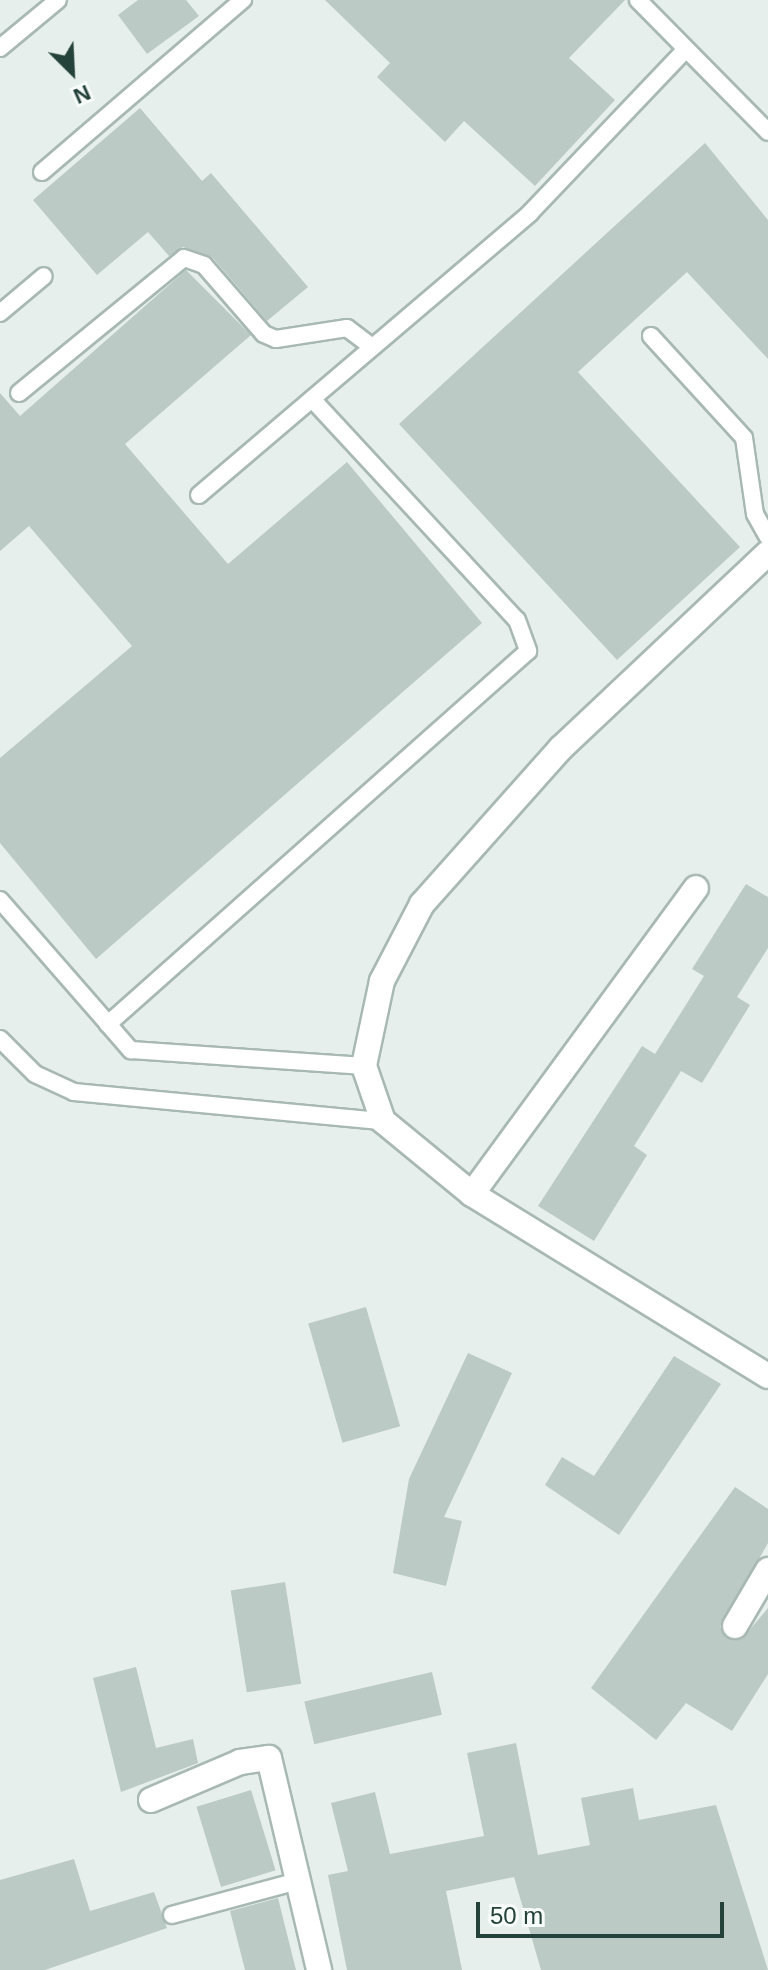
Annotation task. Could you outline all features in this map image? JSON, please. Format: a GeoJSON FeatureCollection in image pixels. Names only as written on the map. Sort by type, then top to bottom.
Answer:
{"type":"FeatureCollection","features":[{"type":"Feature","properties":{"kind":"street"},"geometry":{"type":"LineString","coordinates":[[768,553],[561,748],[422,904],[382,981],[364,1066],[383,1121],[472,1194],[768,1376]]}},
{"type":"Feature","properties":{"kind":"street"},"geometry":{"type":"LineString","coordinates":[[472,1194],[696,888]]}},
{"type":"Feature","properties":{"kind":"street"},"geometry":{"type":"LineString","coordinates":[[735,1626],[768,1570]]}},
{"type":"Feature","properties":{"kind":"street"},"geometry":{"type":"LineString","coordinates":[[151,1800],[240,1762],[269,1758],[319,1970]]}},
{"type":"Feature","properties":{"kind":"lane"},"geometry":{"type":"LineString","coordinates":[[0,48],[58,0]]}},
{"type":"Feature","properties":{"kind":"lane"},"geometry":{"type":"LineString","coordinates":[[42,172],[243,0]]}},
{"type":"Feature","properties":{"kind":"lane"},"geometry":{"type":"LineString","coordinates":[[638,0],[768,132]]}},
{"type":"Feature","properties":{"kind":"lane"},"geometry":{"type":"LineString","coordinates":[[199,495],[530,213],[686,49]]}},
{"type":"Feature","properties":{"kind":"lane"},"geometry":{"type":"LineString","coordinates":[[19,393],[184,258],[204,265],[264,334],[276,339],[347,328],[372,347]]}},
{"type":"Feature","properties":{"kind":"lane"},"geometry":{"type":"LineString","coordinates":[[0,313],[44,276]]}},
{"type":"Feature","properties":{"kind":"lane"},"geometry":{"type":"LineString","coordinates":[[651,336],[744,438],[755,514],[768,537]]}},
{"type":"Feature","properties":{"kind":"lane"},"geometry":{"type":"LineString","coordinates":[[108,1024],[528,651],[517,620],[312,399]]}},
{"type":"Feature","properties":{"kind":"lane"},"geometry":{"type":"LineString","coordinates":[[0,900],[131,1050],[364,1066]]}},
{"type":"Feature","properties":{"kind":"lane"},"geometry":{"type":"LineString","coordinates":[[0,1039],[35,1074],[74,1092],[383,1121]]}},
{"type":"Feature","properties":{"kind":"lane"},"geometry":{"type":"LineString","coordinates":[[172,1915],[298,1881]]}},
{"type":"Feature","properties":{"kind":"building"},"geometry":{"type":"Polygon","coordinates":[[[138,0],[186,0],[199,16],[147,54],[118,15],[138,0]]]}},
{"type":"Feature","properties":{"kind":"building"},"geometry":{"type":"Polygon","coordinates":[[[325,0],[625,0],[569,58],[615,100],[535,186],[464,121],[445,142],[377,77],[390,63],[325,0]]]}},
{"type":"Feature","properties":{"kind":"building"},"geometry":{"type":"Polygon","coordinates":[[[140,108],[202,181],[211,173],[308,287],[267,321],[212,257],[183,247],[169,256],[148,232],[97,275],[33,200],[140,108]]]}},
{"type":"Feature","properties":{"kind":"building"},"geometry":{"type":"Polygon","coordinates":[[[705,143],[768,220],[768,359],[687,272],[578,372],[740,547],[617,660],[399,424],[705,143]]]}},
{"type":"Feature","properties":{"kind":"building"},"geometry":{"type":"Polygon","coordinates":[[[186,270],[251,335],[125,444],[228,564],[347,462],[482,623],[96,959],[0,843],[0,758],[132,646],[29,526],[0,551],[0,393],[20,416],[186,270]]]}},
{"type":"Feature","properties":{"kind":"building"},"geometry":{"type":"Polygon","coordinates":[[[746,884],[768,897],[768,948],[737,997],[750,1005],[702,1083],[681,1071],[634,1146],[647,1155],[594,1241],[538,1206],[642,1046],[655,1054],[704,976],[692,969],[746,884]]]}},
{"type":"Feature","properties":{"kind":"building"},"geometry":{"type":"Polygon","coordinates":[[[366,1307],[400,1426],[343,1443],[308,1324],[366,1307]]]}},
{"type":"Feature","properties":{"kind":"building"},"geometry":{"type":"Polygon","coordinates":[[[468,1353],[512,1373],[444,1517],[462,1521],[446,1586],[393,1573],[409,1479],[468,1353]]]}},
{"type":"Feature","properties":{"kind":"building"},"geometry":{"type":"Polygon","coordinates":[[[674,1356],[721,1384],[619,1535],[545,1485],[562,1457],[594,1476],[674,1356]]]}},
{"type":"Feature","properties":{"kind":"building"},"geometry":{"type":"Polygon","coordinates":[[[735,1487],[768,1509],[768,1543],[720,1627],[727,1638],[742,1639],[768,1608],[768,1674],[732,1731],[686,1703],[656,1740],[591,1688],[735,1487]]]}},
{"type":"Feature","properties":{"kind":"building"},"geometry":{"type":"Polygon","coordinates":[[[285,1582],[301,1684],[247,1692],[231,1591],[285,1582]]]}},
{"type":"Feature","properties":{"kind":"building"},"geometry":{"type":"Polygon","coordinates":[[[136,1667],[156,1748],[193,1739],[198,1763],[121,1792],[93,1678],[136,1667]]]}},
{"type":"Feature","properties":{"kind":"building"},"geometry":{"type":"Polygon","coordinates":[[[432,1672],[442,1715],[314,1744],[304,1701],[432,1672]]]}},
{"type":"Feature","properties":{"kind":"building"},"geometry":{"type":"Polygon","coordinates":[[[516,1743],[538,1855],[590,1845],[581,1798],[633,1788],[639,1820],[716,1805],[768,1970],[541,1970],[514,1877],[446,1891],[462,1970],[347,1970],[328,1875],[348,1871],[331,1803],[375,1792],[390,1854],[484,1836],[467,1753],[516,1743]]]}},
{"type":"Feature","properties":{"kind":"building"},"geometry":{"type":"Polygon","coordinates":[[[251,1790],[276,1870],[221,1887],[196,1807],[251,1790]]]}},
{"type":"Feature","properties":{"kind":"building"},"geometry":{"type":"Polygon","coordinates":[[[74,1859],[90,1911],[154,1892],[167,1928],[45,1970],[0,1970],[0,1880],[74,1859]]]}},
{"type":"Feature","properties":{"kind":"building"},"geometry":{"type":"Polygon","coordinates":[[[278,1898],[296,1970],[245,1970],[230,1911],[278,1898]]]}}]}
